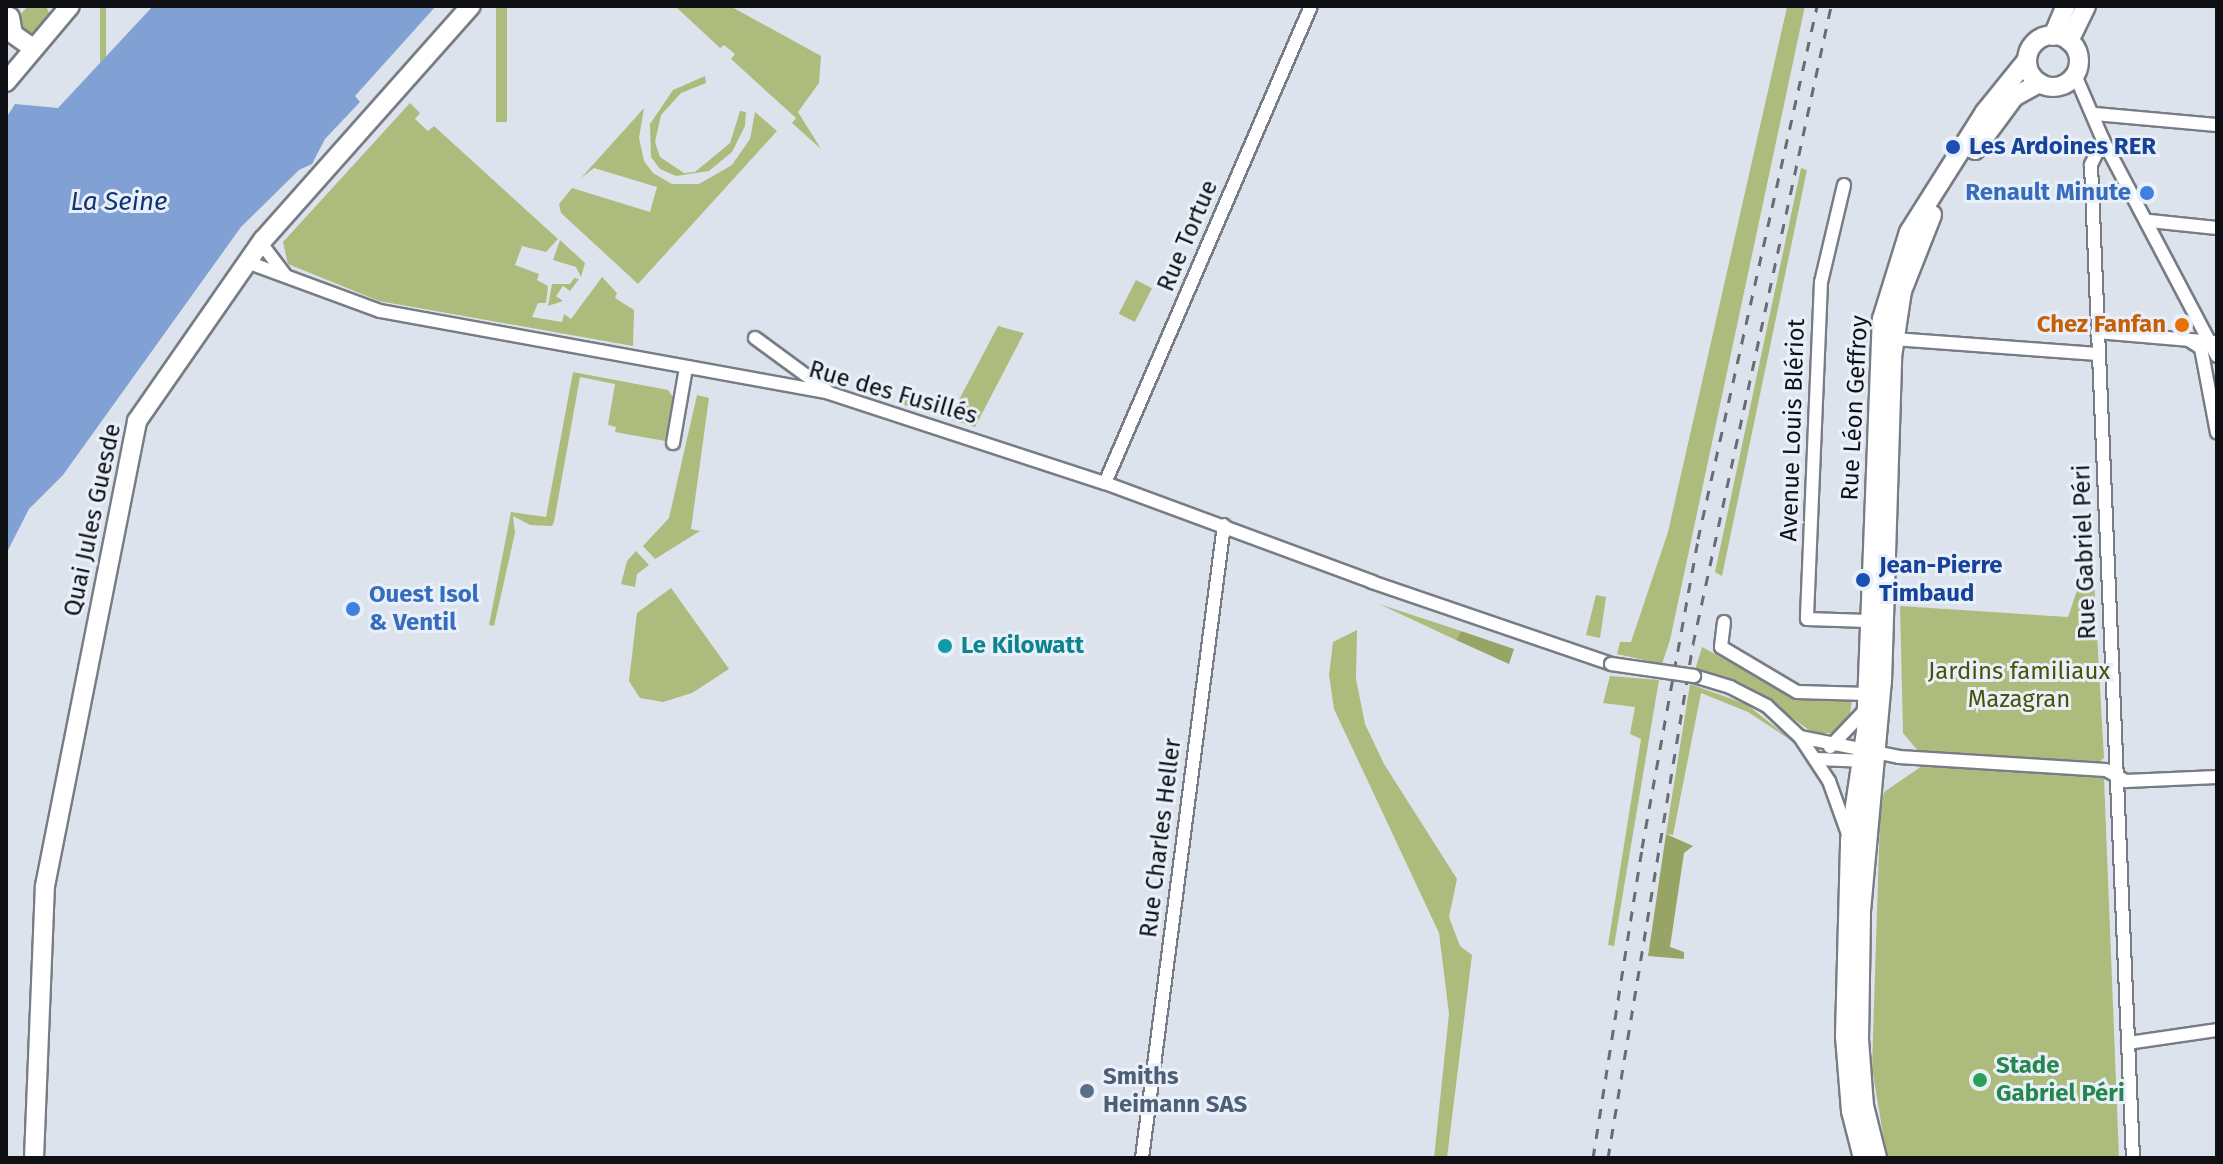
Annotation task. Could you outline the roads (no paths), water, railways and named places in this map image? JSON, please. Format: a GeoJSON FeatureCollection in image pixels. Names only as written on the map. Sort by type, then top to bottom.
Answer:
{"type":"FeatureCollection","features":[{"type":"Feature","properties":{"kind":"street"},"geometry":{"type":"LineString","coordinates":[[38,43],[60,6]]}},
{"type":"Feature","properties":{"kind":"street"},"geometry":{"type":"LineString","coordinates":[[6,82],[70,6]]}},
{"type":"Feature","properties":{"kind":"street","name":"Quai Jules Guesde"},"geometry":{"type":"LineString","coordinates":[[34,1158],[45,886],[131,442],[149,398],[261,243],[471,6]]}},
{"type":"Feature","properties":{"kind":"street","name":"Rue Tortue"},"geometry":{"type":"LineString","coordinates":[[1105,483],[1311,6]]}},
{"type":"Feature","properties":{"kind":"street"},"geometry":{"type":"LineString","coordinates":[[2061,38],[2066,6]]}},
{"type":"Feature","properties":{"kind":"street"},"geometry":{"type":"LineString","coordinates":[[2061,38],[2079,58],[2075,75],[2062,86],[2039,83],[2027,60],[2036,43],[2061,38],[2086,6]]}},
{"type":"Feature","properties":{"kind":"street"},"geometry":{"type":"LineString","coordinates":[[11,15],[13,34],[38,43]]}},
{"type":"Feature","properties":{"kind":"street","name":"Rue Léon Geffroy"},"geometry":{"type":"LineString","coordinates":[[1870,757],[1868,621],[1878,356],[1891,281],[1909,232],[1934,189],[2027,60]]}},
{"type":"Feature","properties":{"kind":"street"},"geometry":{"type":"LineString","coordinates":[[2075,75],[2095,114],[2103,140],[2150,221],[2217,356]]}},
{"type":"Feature","properties":{"kind":"street","name":"Rue Léon Geffroy"},"geometry":{"type":"LineString","coordinates":[[1870,757],[1894,339],[1908,268],[1934,211],[2006,106],[2039,83]]}},
{"type":"Feature","properties":{"kind":"street"},"geometry":{"type":"LineString","coordinates":[[2095,114],[2217,125]]}},
{"type":"Feature","properties":{"kind":"street","name":"Rue Gabriel Péri"},"geometry":{"type":"LineString","coordinates":[[2103,140],[2091,165],[2133,1158]]}},
{"type":"Feature","properties":{"kind":"street","name":"Avenue Louis Blériot"},"geometry":{"type":"LineString","coordinates":[[1844,185],[1821,282],[1807,619],[1868,621]]}},
{"type":"Feature","properties":{"kind":"street"},"geometry":{"type":"LineString","coordinates":[[2150,221],[2217,228]]}},
{"type":"Feature","properties":{"kind":"street"},"geometry":{"type":"LineString","coordinates":[[261,243],[269,260],[290,279]]}},
{"type":"Feature","properties":{"kind":"street","name":"Rue des Fusillés"},"geometry":{"type":"LineString","coordinates":[[247,262],[380,311],[895,407],[1611,664],[1694,676],[1730,687],[1767,706],[1800,737]]}},
{"type":"Feature","properties":{"kind":"street"},"geometry":{"type":"LineString","coordinates":[[2097,332],[2212,341]]}},
{"type":"Feature","properties":{"kind":"street"},"geometry":{"type":"LineString","coordinates":[[755,338],[829,393]]}},
{"type":"Feature","properties":{"kind":"street"},"geometry":{"type":"LineString","coordinates":[[1894,339],[2097,354]]}},
{"type":"Feature","properties":{"kind":"street"},"geometry":{"type":"LineString","coordinates":[[2190,341],[2201,348],[2213,387],[2217,433]]}},
{"type":"Feature","properties":{"kind":"street"},"geometry":{"type":"LineString","coordinates":[[779,385],[780,356]]}},
{"type":"Feature","properties":{"kind":"street"},"geometry":{"type":"LineString","coordinates":[[673,443],[686,368]]}},
{"type":"Feature","properties":{"kind":"street","name":"Rue Charles Heller"},"geometry":{"type":"LineString","coordinates":[[1142,1158],[1224,525]]}},
{"type":"Feature","properties":{"kind":"street"},"geometry":{"type":"LineString","coordinates":[[1724,622],[1721,647],[1797,692],[1867,701]]}},
{"type":"Feature","properties":{"kind":"street"},"geometry":{"type":"LineString","coordinates":[[1830,747],[1867,701]]}},
{"type":"Feature","properties":{"kind":"street"},"geometry":{"type":"LineString","coordinates":[[1800,737],[1870,757]]}},
{"type":"Feature","properties":{"kind":"street"},"geometry":{"type":"LineString","coordinates":[[1800,737],[1816,759],[1850,840]]}},
{"type":"Feature","properties":{"kind":"street"},"geometry":{"type":"LineString","coordinates":[[1863,1158],[1851,1111],[1845,1036],[1850,840],[1870,757]]}},
{"type":"Feature","properties":{"kind":"street"},"geometry":{"type":"LineString","coordinates":[[1870,757],[1861,911],[1859,1040],[1864,1106],[1877,1158]]}},
{"type":"Feature","properties":{"kind":"street"},"geometry":{"type":"LineString","coordinates":[[1816,759],[1899,757],[2106,770],[2126,781],[2217,777]]}},
{"type":"Feature","properties":{"kind":"street"},"geometry":{"type":"LineString","coordinates":[[2128,1043],[2217,1030]]}},
{"type":"Feature","properties":{"kind":"water","name":"La Seine"},"geometry":{"type":"Polygon","coordinates":[[[153,6],[436,6],[355,96],[360,102],[325,139],[312,164],[299,170],[241,227],[63,475],[29,509],[6,554],[6,118],[15,104],[58,108],[153,6]]]}},
{"type":"Feature","properties":{"kind":"railway"},"geometry":{"type":"LineString","coordinates":[[1593,1158],[1642,848],[1698,539],[1817,6]]}},
{"type":"Feature","properties":{"kind":"railway"},"geometry":{"type":"LineString","coordinates":[[1608,1158],[1693,644],[1831,6]]}},
{"type":"Feature","properties":{"kind":"place","name":"Les Ardoines RER"},"geometry":{"type":"Point","coordinates":[1953,147]}},
{"type":"Feature","properties":{"kind":"place","name":"Renault Minute"},"geometry":{"type":"Point","coordinates":[2147,193]}},
{"type":"Feature","properties":{"kind":"place","name":"Chez Fanfan"},"geometry":{"type":"Point","coordinates":[2182,325]}},
{"type":"Feature","properties":{"kind":"place","name":"Jean-Pierre Timbaud"},"geometry":{"type":"Point","coordinates":[1863,580]}},
{"type":"Feature","properties":{"kind":"place","name":"Ouest Isol & Ventil"},"geometry":{"type":"Point","coordinates":[353,609]}},
{"type":"Feature","properties":{"kind":"place","name":"Le Kilowatt"},"geometry":{"type":"Point","coordinates":[945,646]}},
{"type":"Feature","properties":{"kind":"place","name":"Stade Gabriel Péri"},"geometry":{"type":"Point","coordinates":[1980,1080]}},
{"type":"Feature","properties":{"kind":"place","name":"Smiths Heimann SAS"},"geometry":{"type":"Point","coordinates":[1087,1091]}},
{"type":"Feature","properties":{"kind":"park label","name":"Jardins familiaux Mazagran"},"geometry":{"type":"Point","coordinates":[2019,686]}}]}
